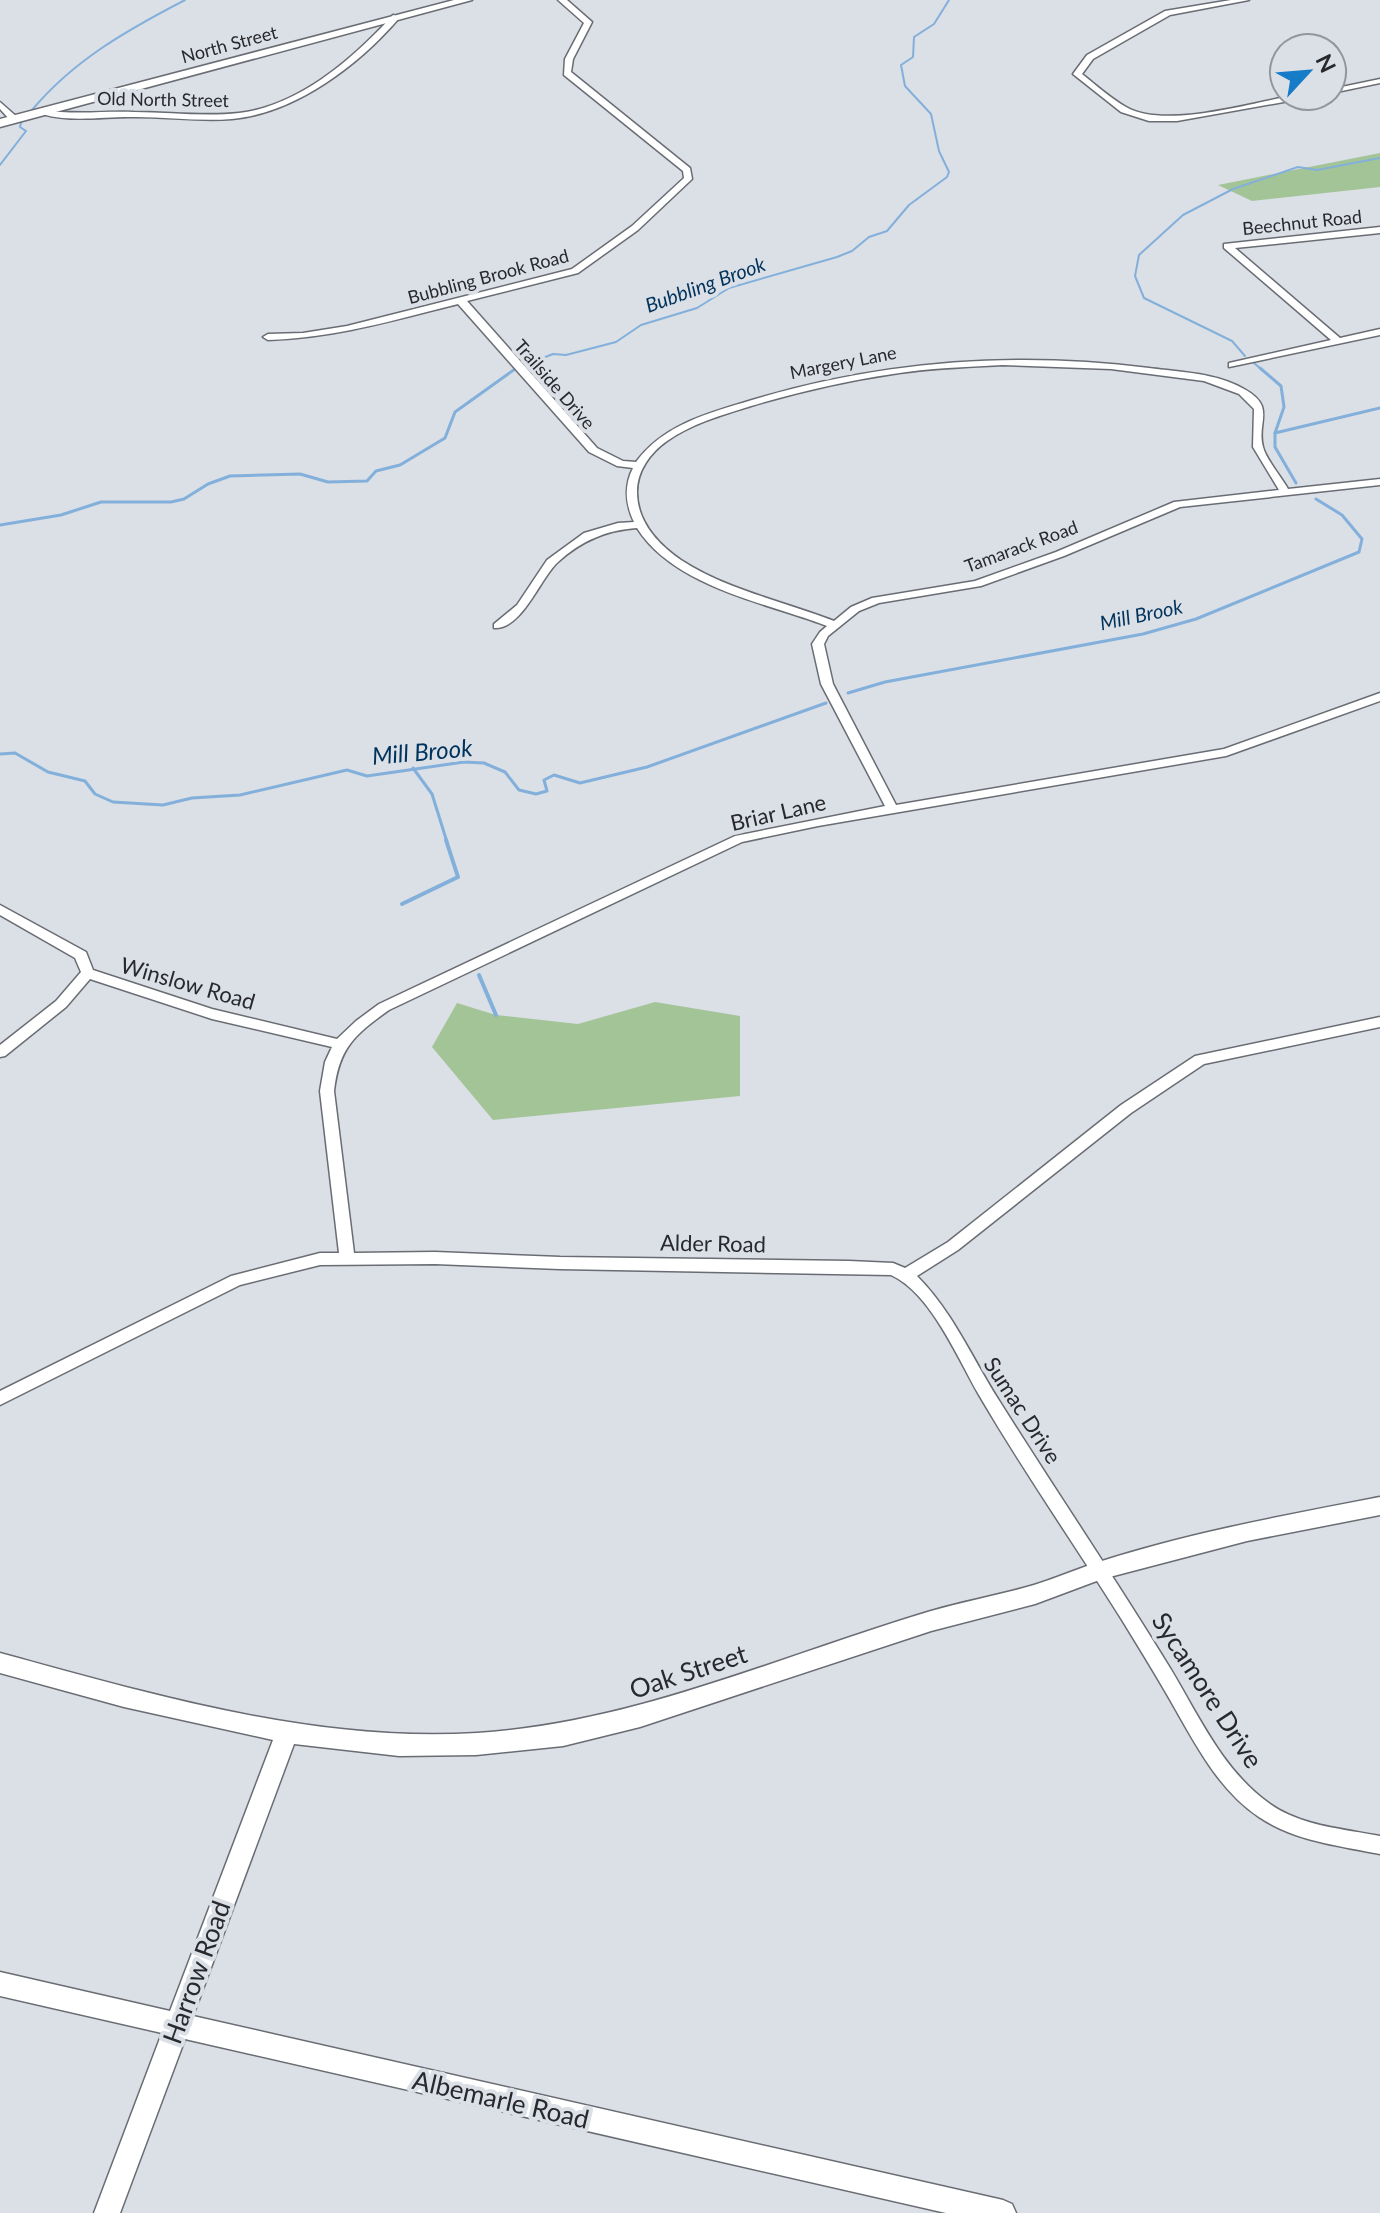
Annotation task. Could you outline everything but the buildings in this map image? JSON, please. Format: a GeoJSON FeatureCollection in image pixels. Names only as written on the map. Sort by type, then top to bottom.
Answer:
{"type":"FeatureCollection","features":[{"type":"Feature","properties":{"kind":"main road","name":"North Street"},"geometry":{"type":"LineString","coordinates":[[0,123],[467,0]]}},
{"type":"Feature","properties":{"kind":"street","name":"Bubbling Brook Road"},"geometry":{"type":"LineString","coordinates":[[268,337],[303,336],[347,329],[575,271],[635,228],[688,179],[687,170],[670,154],[567,73],[568,58],[587,31],[588,22],[562,0]]}},
{"type":"Feature","properties":{"kind":"street"},"geometry":{"type":"LineString","coordinates":[[1245,0],[1168,13],[1090,57],[1077,74],[1124,110],[1149,119],[1177,119],[1268,102]]}},
{"type":"Feature","properties":{"kind":"street","name":"Old North Street"},"geometry":{"type":"LineString","coordinates":[[42,112],[227,117],[263,111],[335,71],[365,49],[396,17]]}},
{"type":"Feature","properties":{"kind":"street"},"geometry":{"type":"LineString","coordinates":[[1348,88],[1380,81]]}},
{"type":"Feature","properties":{"kind":"street"},"geometry":{"type":"LineString","coordinates":[[0,104],[14,119]]}},
{"type":"Feature","properties":{"kind":"street","name":"Beechnut Road"},"geometry":{"type":"LineString","coordinates":[[1338,341],[1227,246],[1380,230]]}},
{"type":"Feature","properties":{"kind":"street","name":"Trailside Drive"},"geometry":{"type":"LineString","coordinates":[[462,302],[593,450],[621,464],[638,465]]}},
{"type":"Feature","properties":{"kind":"street"},"geometry":{"type":"LineString","coordinates":[[1232,365],[1380,332]]}},
{"type":"Feature","properties":{"kind":"street","name":"Margery Lane"},"geometry":{"type":"LineString","coordinates":[[638,465],[648,452],[672,433],[787,391],[846,377],[919,366],[990,361],[1048,362],[1166,373],[1212,382],[1245,393],[1259,409],[1258,447],[1285,492]]}},
{"type":"Feature","properties":{"kind":"street"},"geometry":{"type":"LineString","coordinates":[[638,465],[630,497],[641,525],[656,545],[700,574],[753,597],[835,625]]}},
{"type":"Feature","properties":{"kind":"street","name":"Tamarack Road"},"geometry":{"type":"LineString","coordinates":[[835,625],[855,609],[876,600],[977,584],[1060,554],[1178,504],[1380,482]]}},
{"type":"Feature","properties":{"kind":"street"},"geometry":{"type":"LineString","coordinates":[[498,626],[521,607],[551,562],[588,535],[618,526],[641,525]]}},
{"type":"Feature","properties":{"kind":"street"},"geometry":{"type":"LineString","coordinates":[[835,625],[818,644],[827,684],[893,810]]}},
{"type":"Feature","properties":{"kind":"street","name":"Briar Lane"},"geometry":{"type":"LineString","coordinates":[[339,1044],[356,1026],[384,1007],[564,919],[644,886],[726,843],[773,830],[1226,752],[1380,697]]}},
{"type":"Feature","properties":{"kind":"street","name":"Winslow Road"},"geometry":{"type":"LineString","coordinates":[[0,909],[81,955],[88,973],[142,993],[339,1044]]}},
{"type":"Feature","properties":{"kind":"street"},"geometry":{"type":"LineString","coordinates":[[0,1052],[61,1004],[88,973]]}},
{"type":"Feature","properties":{"kind":"street"},"geometry":{"type":"LineString","coordinates":[[906,1275],[953,1246],[1126,1109],[1200,1060],[1380,1022]]}},
{"type":"Feature","properties":{"kind":"street"},"geometry":{"type":"LineString","coordinates":[[339,1044],[329,1073],[327,1091],[347,1257]]}},
{"type":"Feature","properties":{"kind":"street","name":"Alder Road"},"geometry":{"type":"LineString","coordinates":[[0,1398],[236,1280],[288,1265],[347,1257],[849,1267],[893,1269],[906,1275]]}},
{"type":"Feature","properties":{"kind":"street","name":"Sumac Drive"},"geometry":{"type":"LineString","coordinates":[[906,1275],[937,1312],[1102,1570]]}},
{"type":"Feature","properties":{"kind":"street","name":"Oak Street"},"geometry":{"type":"LineString","coordinates":[[0,1663],[124,1697],[287,1732],[399,1745],[476,1744],[563,1735],[640,1717],[931,1621],[1035,1594],[1102,1570],[1247,1532],[1380,1506]]}},
{"type":"Feature","properties":{"kind":"street","name":"Sycamore Drive"},"geometry":{"type":"LineString","coordinates":[[1102,1570],[1217,1761],[1241,1791],[1266,1812],[1295,1824],[1380,1845]]}},
{"type":"Feature","properties":{"kind":"street","name":"Harrow Road"},"geometry":{"type":"LineString","coordinates":[[107,2213],[287,1732]]}},
{"type":"Feature","properties":{"kind":"street","name":"Albemarle Road"},"geometry":{"type":"LineString","coordinates":[[0,1984],[1003,2213]]}},
{"type":"Feature","properties":{"kind":"green space"},"geometry":{"type":"Polygon","coordinates":[[[1380,153],[1380,187],[1252,201],[1218,185],[1380,153]]]}},
{"type":"Feature","properties":{"kind":"green space"},"geometry":{"type":"Polygon","coordinates":[[[655,1002],[740,1016],[740,1096],[493,1120],[432,1047],[457,1003],[496,1015],[578,1024],[655,1002]]]}},
{"type":"Feature","properties":{"kind":"waterway"},"geometry":{"type":"LineString","coordinates":[[32,110],[65,76],[102,48],[185,0]]}},
{"type":"Feature","properties":{"kind":"waterway","name":"Bubbling Brook"},"geometry":{"type":"LineString","coordinates":[[530,363],[553,354],[566,355],[616,342],[641,325],[697,308],[729,288],[837,257],[852,251],[869,237],[887,231],[909,205],[947,177],[949,172],[939,151],[931,114],[905,86],[901,65],[913,57],[914,37],[934,24],[949,0]]}},
{"type":"Feature","properties":{"kind":"waterway"},"geometry":{"type":"LineString","coordinates":[[0,165],[26,131],[20,127],[21,123]]}},
{"type":"Feature","properties":{"kind":"waterway","name":"Mill Brook"},"geometry":{"type":"LineString","coordinates":[[1245,356],[1232,341],[1144,298],[1135,276],[1139,255],[1183,215],[1233,189],[1298,167],[1317,170],[1380,158]]}},
{"type":"Feature","properties":{"kind":"waterway","name":"Mill Brook"},"geometry":{"type":"LineString","coordinates":[[1254,363],[1262,370]]}},
{"type":"Feature","properties":{"kind":"waterway","name":"Mill Brook"},"geometry":{"type":"LineString","coordinates":[[1260,368],[1281,386],[1284,407],[1275,433]]}},
{"type":"Feature","properties":{"kind":"waterway","name":"Bubbling Brook"},"geometry":{"type":"LineString","coordinates":[[0,525],[61,515],[101,502],[171,502],[184,499],[208,484],[230,476],[300,474],[328,482],[367,481],[376,471],[400,465],[445,438],[455,412],[515,369]]}},
{"type":"Feature","properties":{"kind":"waterway"},"geometry":{"type":"LineString","coordinates":[[1275,433],[1380,408]]}},
{"type":"Feature","properties":{"kind":"waterway","name":"Mill Brook"},"geometry":{"type":"LineString","coordinates":[[1275,433],[1275,447],[1296,483]]}},
{"type":"Feature","properties":{"kind":"waterway","name":"Mill Brook"},"geometry":{"type":"LineString","coordinates":[[848,693],[885,682],[1143,634],[1196,619],[1359,552],[1362,539],[1342,515],[1316,499]]}},
{"type":"Feature","properties":{"kind":"waterway","name":"Mill Brook"},"geometry":{"type":"LineString","coordinates":[[414,769],[464,762],[484,763],[505,772],[519,790],[536,794],[547,791],[544,780],[554,775],[580,783],[647,767],[826,703]]}},
{"type":"Feature","properties":{"kind":"waterway","name":"Mill Brook"},"geometry":{"type":"LineString","coordinates":[[0,754],[15,753],[48,772],[85,781],[95,794],[113,802],[163,805],[192,798],[240,795],[347,770],[367,776],[414,769]]}},
{"type":"Feature","properties":{"kind":"waterway"},"geometry":{"type":"LineString","coordinates":[[414,769],[432,794],[447,842]]}},
{"type":"Feature","properties":{"kind":"waterway"},"geometry":{"type":"LineString","coordinates":[[402,904],[458,877],[446,840]]}},
{"type":"Feature","properties":{"kind":"waterway"},"geometry":{"type":"LineString","coordinates":[[479,975],[496,1015]]}}]}
